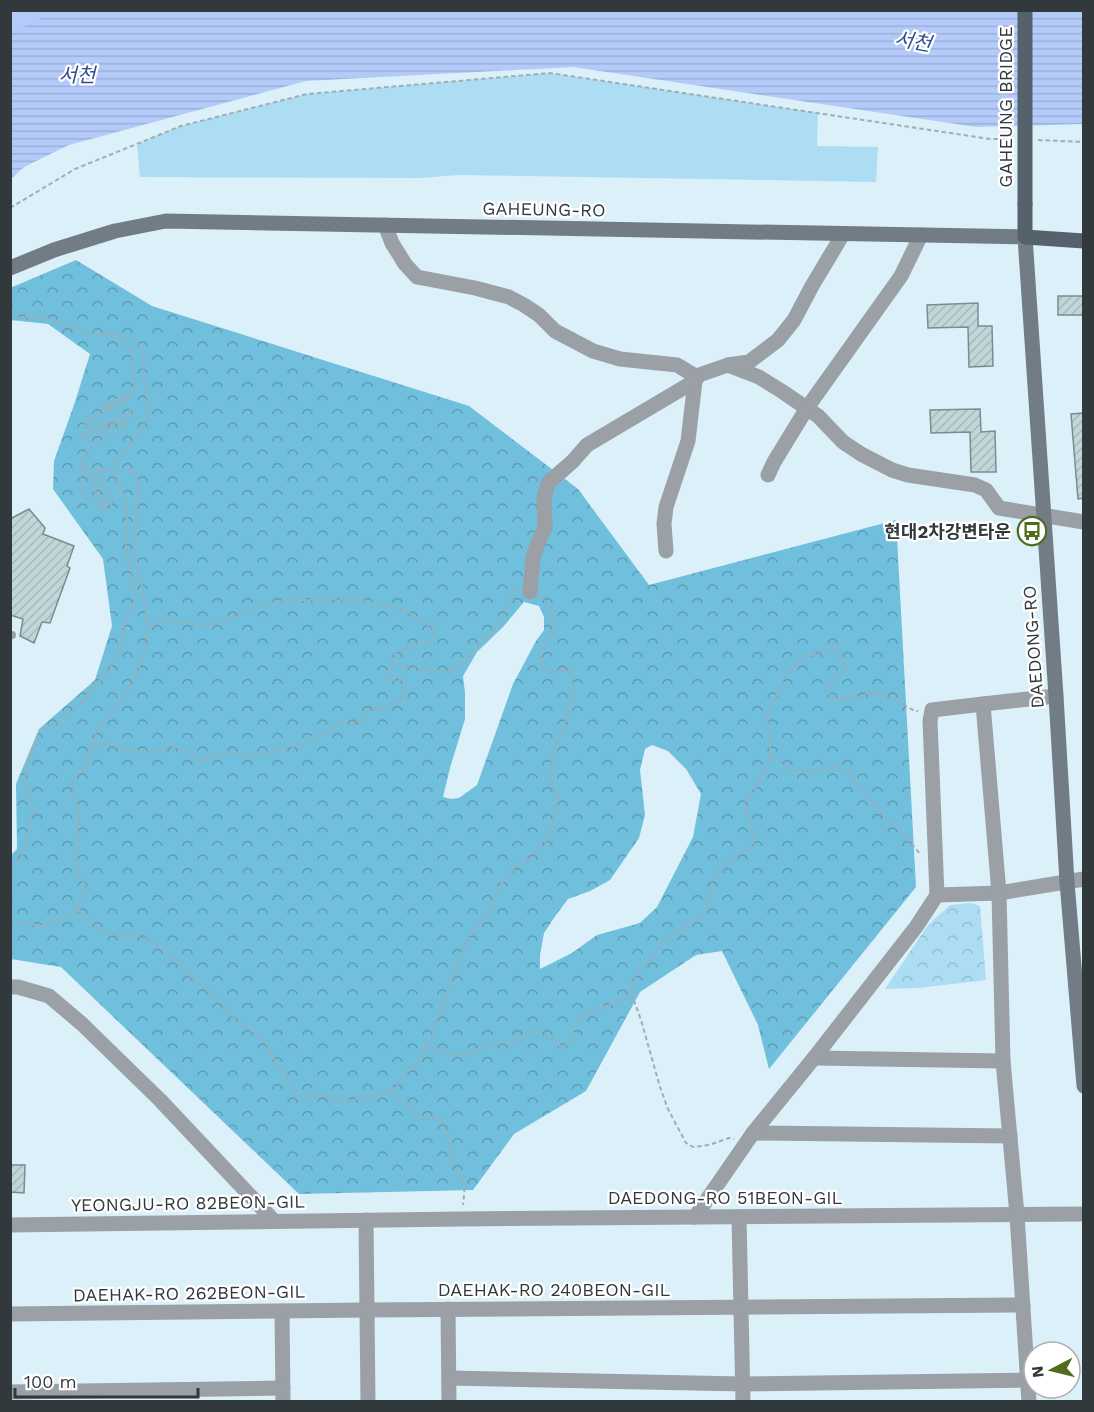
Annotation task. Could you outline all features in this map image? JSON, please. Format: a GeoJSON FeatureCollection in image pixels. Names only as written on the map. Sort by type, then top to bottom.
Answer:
{"type":"FeatureCollection","features":[{"type":"Feature","properties":{"kind":"main road","name":"GAHEUNG BRIDGE"},"geometry":{"type":"LineString","coordinates":[[1025,10],[1025,204]]}},
{"type":"Feature","properties":{"kind":"main road","name":"DAEDONG-RO"},"geometry":{"type":"LineString","coordinates":[[1025,204],[1025,237],[1067,882],[1083,1086]]}},
{"type":"Feature","properties":{"kind":"main road","name":"GAHEUNG-RO"},"geometry":{"type":"LineString","coordinates":[[10,268],[54,250],[115,231],[166,221],[1025,237],[1083,241]]}},
{"type":"Feature","properties":{"kind":"street"},"geometry":{"type":"LineString","coordinates":[[385,225],[400,257],[417,277],[509,297],[539,315],[562,335],[594,351],[620,358],[677,365],[696,379]]}},
{"type":"Feature","properties":{"kind":"street"},"geometry":{"type":"LineString","coordinates":[[530,592],[533,558],[545,527],[544,498],[548,483],[587,445],[696,379],[699,375],[728,365],[748,362],[778,340],[794,320],[843,234]]}},
{"type":"Feature","properties":{"kind":"street"},"geometry":{"type":"LineString","coordinates":[[768,475],[807,408],[901,276],[921,236]]}},
{"type":"Feature","properties":{"kind":"street"},"geometry":{"type":"LineString","coordinates":[[728,365],[759,377],[818,416],[843,442],[892,470],[908,475],[975,485],[986,490],[999,508],[1083,522]]}},
{"type":"Feature","properties":{"kind":"street"},"geometry":{"type":"LineString","coordinates":[[666,551],[663,524],[666,507],[688,441],[696,379]]}},
{"type":"Feature","properties":{"kind":"street"},"geometry":{"type":"LineString","coordinates":[[695,1217],[750,1138],[916,927],[937,895],[930,721],[932,710],[1056,696]]}},
{"type":"Feature","properties":{"kind":"street"},"geometry":{"type":"LineString","coordinates":[[983,704],[999,893],[1003,1061],[1025,1340]]}},
{"type":"Feature","properties":{"kind":"street"},"geometry":{"type":"LineString","coordinates":[[937,895],[999,893],[1083,879]]}},
{"type":"Feature","properties":{"kind":"street"},"geometry":{"type":"LineString","coordinates":[[10,987],[49,996],[82,1024],[160,1100],[274,1221]]}},
{"type":"Feature","properties":{"kind":"street"},"geometry":{"type":"LineString","coordinates":[[814,1058],[1003,1061]]}},
{"type":"Feature","properties":{"kind":"street"},"geometry":{"type":"LineString","coordinates":[[750,1138],[1010,1136]]}},
{"type":"Feature","properties":{"kind":"street","name":"DAEDONG-RO 51BEON-GIL"},"geometry":{"type":"LineString","coordinates":[[366,1220],[1083,1214]]}},
{"type":"Feature","properties":{"kind":"street"},"geometry":{"type":"LineString","coordinates":[[739,1217],[743,1401]]}},
{"type":"Feature","properties":{"kind":"street"},"geometry":{"type":"LineString","coordinates":[[366,1220],[368,1401]]}},
{"type":"Feature","properties":{"kind":"street","name":"YEONGJU-RO 82BEON-GIL"},"geometry":{"type":"LineString","coordinates":[[10,1225],[366,1220]]}},
{"type":"Feature","properties":{"kind":"street","name":"DAEHAK-RO 240BEON-GIL"},"geometry":{"type":"LineString","coordinates":[[367,1310],[1023,1305]]}},
{"type":"Feature","properties":{"kind":"street"},"geometry":{"type":"LineString","coordinates":[[448,1309],[449,1401]]}},
{"type":"Feature","properties":{"kind":"street","name":"DAEHAK-RO 262BEON-GIL"},"geometry":{"type":"LineString","coordinates":[[10,1314],[367,1310]]}},
{"type":"Feature","properties":{"kind":"street"},"geometry":{"type":"LineString","coordinates":[[10,1392],[283,1395],[282,1311]]}},
{"type":"Feature","properties":{"kind":"street"},"geometry":{"type":"LineString","coordinates":[[448,1378],[743,1384],[1022,1380]]}},
{"type":"Feature","properties":{"kind":"path"},"geometry":{"type":"LineString","coordinates":[[10,208],[75,169],[181,126],[307,94],[550,73],[990,139],[1013,140]]}},
{"type":"Feature","properties":{"kind":"path"},"geometry":{"type":"LineString","coordinates":[[1037,140],[1083,142]]}},
{"type":"Feature","properties":{"kind":"path"},"geometry":{"type":"LineString","coordinates":[[10,320],[29,316],[43,317],[82,332],[96,335],[110,333],[120,335],[139,344],[144,353],[142,372],[149,408],[148,418],[116,462],[116,470],[135,472],[138,480],[138,504],[134,532],[135,555],[149,627],[143,656],[129,688],[97,730],[85,766],[74,777],[72,784],[79,810],[76,866],[78,875],[86,886],[79,904],[79,911],[103,932],[112,935],[143,937],[177,962],[223,1005],[227,1013],[267,1044],[296,1095],[302,1098],[313,1094],[334,1100],[349,1101],[392,1090],[409,1070],[420,1062],[424,1047],[441,1013],[450,982],[456,972],[466,942],[487,917],[500,884],[545,843],[554,819],[557,796],[550,778],[550,767],[555,756],[554,748],[566,720],[575,688],[569,669],[551,673],[543,666],[541,656],[543,648],[549,641],[554,626],[550,610],[540,594],[526,590],[514,591],[499,625],[482,640],[467,659],[453,669],[441,672],[405,667],[395,662]]}},
{"type":"Feature","properties":{"kind":"path"},"geometry":{"type":"LineString","coordinates":[[10,865],[17,863],[24,852],[33,810],[24,781],[30,753],[39,732],[66,717],[113,665],[120,654],[124,625],[135,591],[132,586],[126,547],[127,505],[117,478],[110,471],[97,469],[113,501],[108,504],[100,494],[90,468],[87,466],[85,469],[87,477],[106,509],[86,498],[80,482],[83,457],[94,444],[128,426],[127,423],[118,424],[88,439],[84,438],[83,434],[133,415],[132,411],[128,411],[107,423],[93,426],[83,424],[88,418],[117,407],[131,398],[101,410],[102,407],[134,388],[131,351],[112,339],[110,333]]}},
{"type":"Feature","properties":{"kind":"path"},"geometry":{"type":"LineString","coordinates":[[92,744],[109,744],[120,750],[133,752],[158,752],[175,747],[183,752],[192,753],[199,761],[221,753],[258,755],[303,744],[309,738],[323,734],[344,721],[358,723],[364,720],[365,710],[380,709],[400,701],[405,694],[406,684],[403,680],[389,679],[387,675],[395,662],[394,653],[406,650],[415,644],[426,644],[434,636],[434,629],[405,610],[360,601],[322,599],[278,602],[252,608],[210,626],[167,620],[149,627]]}},
{"type":"Feature","properties":{"kind":"path"},"geometry":{"type":"LineString","coordinates":[[750,1138],[729,1138],[709,1145],[693,1147],[686,1143],[668,1109],[632,995],[631,987],[636,975],[660,949],[662,941],[702,917],[707,909],[707,898],[715,876],[752,845],[755,836],[745,802],[759,782],[771,756],[767,715],[782,683],[804,656],[813,655],[834,646],[840,650],[840,660],[847,666],[830,684],[828,690],[831,698],[845,701],[880,693],[915,711],[932,710]]}},
{"type":"Feature","properties":{"kind":"path"},"geometry":{"type":"LineString","coordinates":[[771,756],[793,771],[815,772],[835,767],[847,770],[882,814],[912,844],[922,858]]}},
{"type":"Feature","properties":{"kind":"path"},"geometry":{"type":"LineString","coordinates":[[10,922],[29,923],[40,927],[60,918],[68,918],[71,913],[79,911]]}},
{"type":"Feature","properties":{"kind":"path"},"geometry":{"type":"LineString","coordinates":[[424,1047],[462,1056],[490,1045],[513,1042],[530,1032],[550,1037],[563,1048],[569,1042],[581,1016],[632,995]]}},
{"type":"Feature","properties":{"kind":"path"},"geometry":{"type":"LineString","coordinates":[[392,1090],[397,1098],[407,1103],[415,1114],[441,1119],[450,1143],[452,1164],[465,1183],[461,1219]]}},
{"type":"Feature","properties":{"kind":"green space"},"geometry":{"type":"Polygon","coordinates":[[[550,73],[818,113],[817,146],[878,147],[876,182],[458,175],[420,178],[140,177],[137,144],[181,126],[307,94],[550,73]]]}},
{"type":"Feature","properties":{"kind":"green space"},"geometry":{"type":"Polygon","coordinates":[[[76,260],[152,306],[469,406],[578,489],[649,585],[896,520],[916,887],[769,1069],[758,1025],[722,951],[696,955],[640,992],[586,1091],[514,1134],[473,1190],[299,1194],[61,967],[11,959],[11,855],[17,849],[16,784],[39,729],[95,680],[112,626],[103,559],[53,489],[54,461],[90,354],[48,324],[11,320],[10,288],[76,260]],[[524,602],[503,627],[477,652],[463,676],[465,719],[443,797],[459,798],[477,785],[513,684],[544,630],[544,617],[539,606],[524,602]],[[652,745],[645,749],[640,770],[645,815],[639,838],[610,880],[568,899],[544,933],[540,969],[572,953],[597,935],[640,923],[657,907],[693,837],[701,794],[686,769],[668,751],[652,745]]]}},
{"type":"Feature","properties":{"kind":"green space"},"geometry":{"type":"Polygon","coordinates":[[[971,903],[980,906],[986,980],[919,988],[885,989],[928,925],[950,905],[971,903]]]}},
{"type":"Feature","properties":{"kind":"water"},"geometry":{"type":"Polygon","coordinates":[[[33,10],[1083,11],[1083,124],[976,127],[573,67],[306,81],[69,145],[24,167],[11,179],[10,21],[33,10]]]}},
{"type":"Feature","properties":{"kind":"building"},"geometry":{"type":"Polygon","coordinates":[[[1058,296],[1084,296],[1084,315],[1058,315],[1058,296]]]}},
{"type":"Feature","properties":{"kind":"building"},"geometry":{"type":"Polygon","coordinates":[[[978,303],[978,326],[992,326],[993,366],[969,367],[968,327],[928,328],[927,305],[978,303]]]}},
{"type":"Feature","properties":{"kind":"building"},"geometry":{"type":"Polygon","coordinates":[[[980,409],[981,432],[995,431],[996,472],[971,472],[970,432],[931,433],[930,410],[980,409]]]}},
{"type":"Feature","properties":{"kind":"building"},"geometry":{"type":"Polygon","coordinates":[[[1084,413],[1084,498],[1078,499],[1071,414],[1084,413]]]}},
{"type":"Feature","properties":{"kind":"building"},"geometry":{"type":"Polygon","coordinates":[[[29,509],[45,528],[43,534],[74,546],[67,566],[70,568],[50,623],[42,622],[34,643],[20,636],[23,619],[10,615],[10,519],[29,509]]]}},
{"type":"Feature","properties":{"kind":"building"},"geometry":{"type":"Polygon","coordinates":[[[10,1165],[25,1165],[24,1193],[10,1192],[10,1165]]]}},
{"type":"Feature","properties":{"kind":"waterway","name":"서천"},"geometry":{"type":"LineString","coordinates":[[10,21],[33,10]]}},
{"type":"Feature","properties":{"kind":"place","name":"현대2차강변타운"},"geometry":{"type":"Point","coordinates":[1032,531]}}]}
